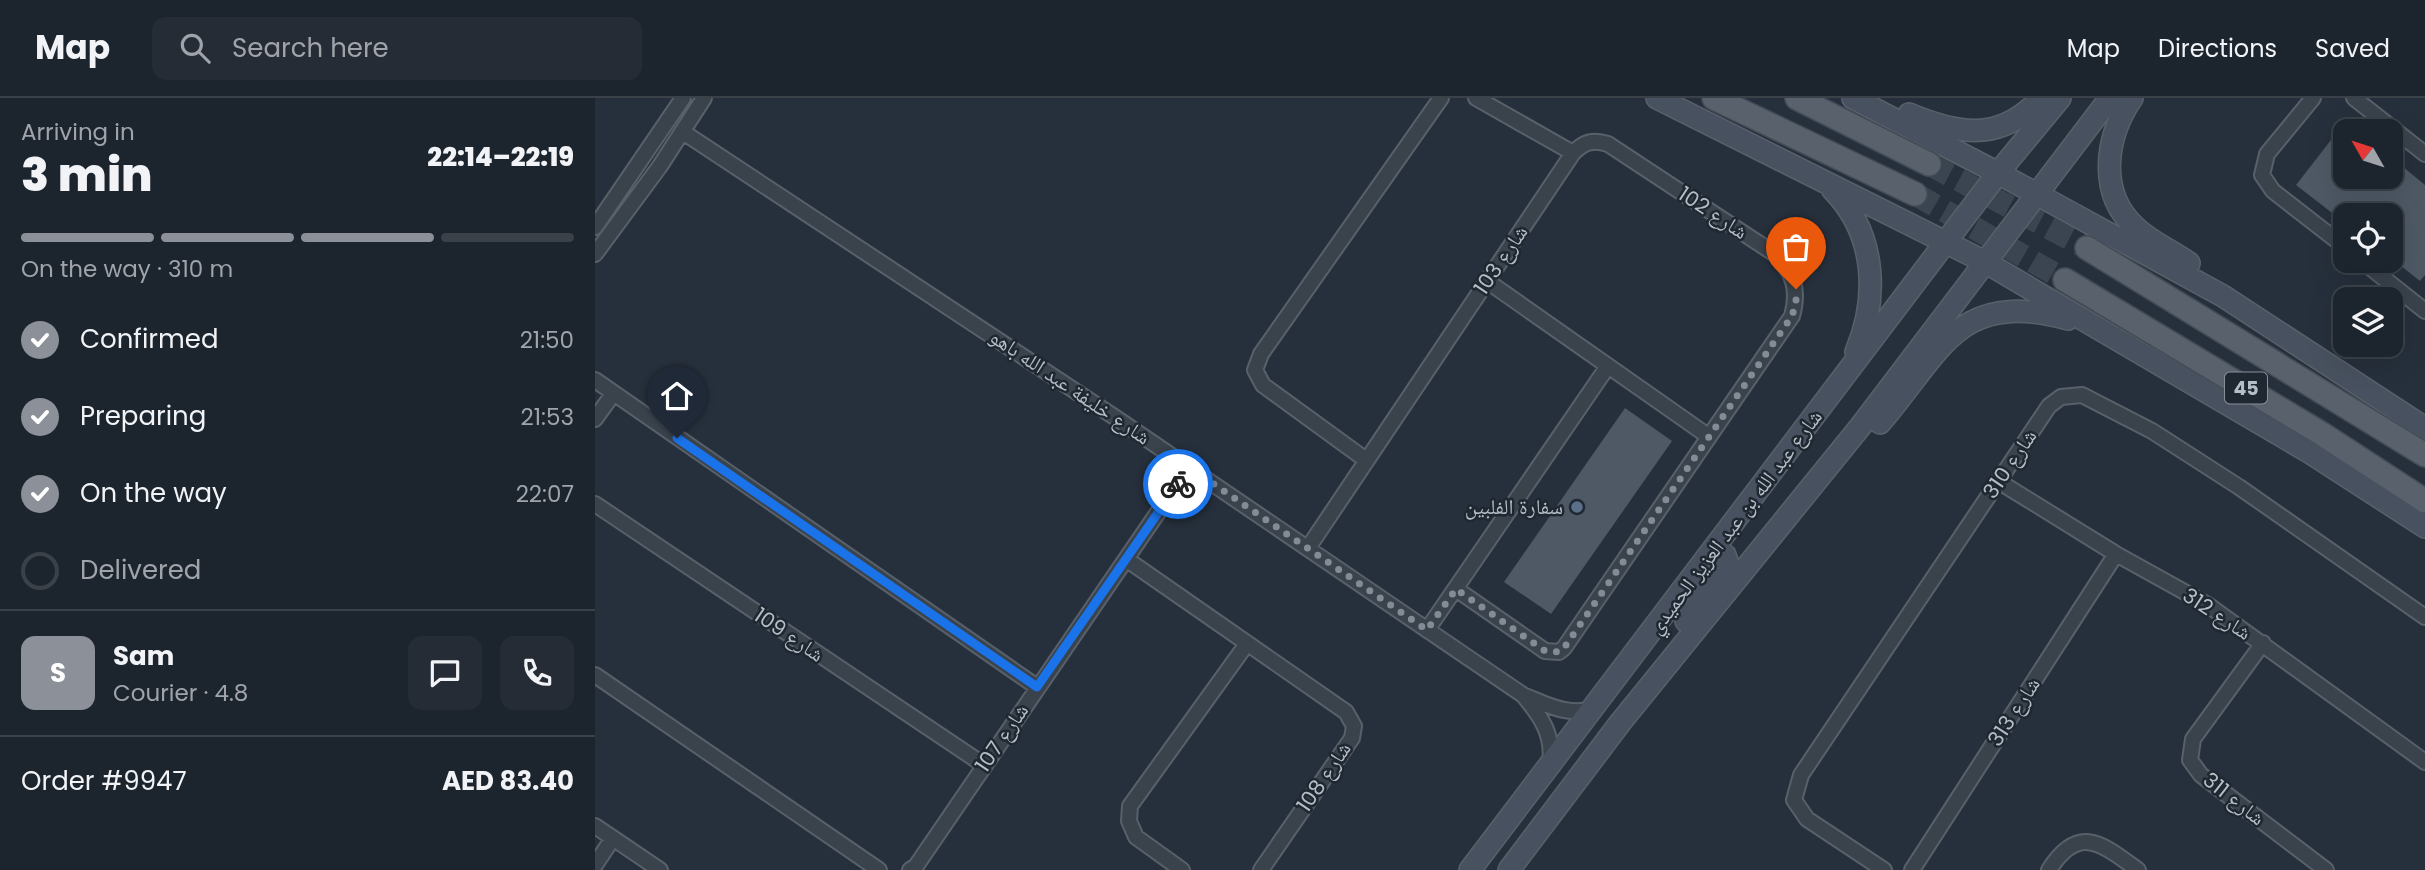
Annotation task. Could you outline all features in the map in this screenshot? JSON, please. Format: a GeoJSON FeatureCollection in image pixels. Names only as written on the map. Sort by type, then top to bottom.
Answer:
{"type":"FeatureCollection","features":[{"type":"Feature","properties":{"kind":"main road"},"geometry":{"type":"LineString","coordinates":[[1714,98],[1915,194]]}},
{"type":"Feature","properties":{"kind":"main road"},"geometry":{"type":"LineString","coordinates":[[1797,98],[1929,164]]}},
{"type":"Feature","properties":{"kind":"main road","name":"45"},"geometry":{"type":"LineString","coordinates":[[2087,248],[2425,455]]}},
{"type":"Feature","properties":{"kind":"main road","name":"45"},"geometry":{"type":"LineString","coordinates":[[2065,280],[2322,434],[2425,501]]}},
{"type":"Feature","properties":{"kind":"street"},"geometry":{"type":"LineString","coordinates":[[595,227],[683,98]]}},
{"type":"Feature","properties":{"kind":"street"},"geometry":{"type":"LineString","coordinates":[[595,254],[660,166],[703,98]]}},
{"type":"Feature","properties":{"kind":"street"},"geometry":{"type":"LineString","coordinates":[[1366,460],[1262,385],[1255,370],[1261,354],[1441,98]]}},
{"type":"Feature","properties":{"kind":"street"},"geometry":{"type":"LineString","coordinates":[[1476,98],[1573,153]]}},
{"type":"Feature","properties":{"kind":"street"},"geometry":{"type":"LineString","coordinates":[[1657,98],[1985,262],[2309,452],[2425,527]]}},
{"type":"Feature","properties":{"kind":"street"},"geometry":{"type":"LineString","coordinates":[[1853,98],[1998,173],[2223,296],[2425,428]]}},
{"type":"Feature","properties":{"kind":"street"},"geometry":{"type":"LineString","coordinates":[[1861,98],[1932,124],[1968,131],[2006,125],[2029,110],[2041,98]]}},
{"type":"Feature","properties":{"kind":"street","name":"شارع عبد الله بن عبد العزيز الحميدي"},"geometry":{"type":"LineString","coordinates":[[1470,870],[1998,173],[2060,98]]}},
{"type":"Feature","properties":{"kind":"street","name":"شارع عبد الله بن عبد العزيز الحميدي"},"geometry":{"type":"LineString","coordinates":[[1509,870],[1620,723],[1860,427],[2111,98]]}},
{"type":"Feature","properties":{"kind":"street"},"geometry":{"type":"LineString","coordinates":[[2132,98],[2116,128],[2109,156],[2111,187],[2119,207],[2141,233],[2193,266],[2223,296]]}},
{"type":"Feature","properties":{"kind":"street"},"geometry":{"type":"LineString","coordinates":[[2312,98],[2267,154],[2262,175],[2273,191],[2333,238]]}},
{"type":"Feature","properties":{"kind":"street"},"geometry":{"type":"LineString","coordinates":[[2354,98],[2425,155]]}},
{"type":"Feature","properties":{"kind":"street","name":"شارع خليفة عبد الله باهو"},"geometry":{"type":"LineString","coordinates":[[683,132],[1189,467],[1523,695],[1563,712],[1593,709]]}},
{"type":"Feature","properties":{"kind":"street","name":"شارع 102"},"geometry":{"type":"LineString","coordinates":[[1456,589],[1545,651],[1559,652],[1564,648],[1792,316],[1796,302],[1792,275],[1775,254],[1608,144],[1588,142],[1573,153]]}},
{"type":"Feature","properties":{"kind":"street","name":"شارع 103"},"geometry":{"type":"LineString","coordinates":[[1308,548],[1573,153]]}},
{"type":"Feature","properties":{"kind":"street"},"geometry":{"type":"LineString","coordinates":[[645,155],[660,166]]}},
{"type":"Feature","properties":{"kind":"street"},"geometry":{"type":"LineString","coordinates":[[1826,183],[1856,222],[1863,238],[1870,270],[1868,319],[1845,378]]}},
{"type":"Feature","properties":{"kind":"street"},"geometry":{"type":"LineString","coordinates":[[2377,273],[2425,311]]}},
{"type":"Feature","properties":{"kind":"street"},"geometry":{"type":"LineString","coordinates":[[1487,281],[1708,436]]}},
{"type":"Feature","properties":{"kind":"street"},"geometry":{"type":"LineString","coordinates":[[1805,495],[1853,453],[1955,332],[1987,315],[2023,310],[2094,327]]}},
{"type":"Feature","properties":{"kind":"street"},"geometry":{"type":"LineString","coordinates":[[1427,630],[1608,366]]}},
{"type":"Feature","properties":{"kind":"street"},"geometry":{"type":"LineString","coordinates":[[595,380],[1037,687]]}},
{"type":"Feature","properties":{"kind":"street"},"geometry":{"type":"LineString","coordinates":[[595,419],[613,394]]}},
{"type":"Feature","properties":{"kind":"street","name":"شارع 310"},"geometry":{"type":"LineString","coordinates":[[1884,870],[1807,819],[1794,800],[1801,775],[2049,406],[2061,397],[2082,395],[2174,445],[2425,617]]}},
{"type":"Feature","properties":{"kind":"street","name":"شارع 107"},"geometry":{"type":"LineString","coordinates":[[910,870],[916,866],[1189,467]]}},
{"type":"Feature","properties":{"kind":"street","name":"شارع 312"},"geometry":{"type":"LineString","coordinates":[[1999,481],[2116,554],[2208,605],[2425,762]]}},
{"type":"Feature","properties":{"kind":"street","name":"شارع 109"},"geometry":{"type":"LineString","coordinates":[[595,504],[984,765]]}},
{"type":"Feature","properties":{"kind":"street"},"geometry":{"type":"LineString","coordinates":[[1620,723],[1654,666],[1725,568],[1725,555],[1715,549]]}},
{"type":"Feature","properties":{"kind":"street","name":"شارع 313"},"geometry":{"type":"LineString","coordinates":[[1912,870],[2116,554]]}},
{"type":"Feature","properties":{"kind":"street","name":"شارع 108"},"geometry":{"type":"LineString","coordinates":[[1126,559],[1346,712],[1354,726],[1352,738],[1261,870]]}},
{"type":"Feature","properties":{"kind":"street","name":"شارع 311"},"geometry":{"type":"LineString","coordinates":[[2263,643],[2193,739],[2190,761],[2201,775],[2326,870]]}},
{"type":"Feature","properties":{"kind":"street"},"geometry":{"type":"LineString","coordinates":[[1182,870],[1136,837],[1129,821],[1130,806],[1246,645]]}},
{"type":"Feature","properties":{"kind":"street"},"geometry":{"type":"LineString","coordinates":[[595,675],[879,870]]}},
{"type":"Feature","properties":{"kind":"street","name":"شارع خليفة عبد الله باهو"},"geometry":{"type":"LineString","coordinates":[[1523,695],[1546,726],[1551,745],[1549,768]]}},
{"type":"Feature","properties":{"kind":"street"},"geometry":{"type":"LineString","coordinates":[[595,826],[660,870]]}},
{"type":"Feature","properties":{"kind":"street"},"geometry":{"type":"LineString","coordinates":[[595,865],[613,838]]}},
{"type":"Feature","properties":{"kind":"street"},"geometry":{"type":"LineString","coordinates":[[2049,870],[2069,846],[2086,841],[2103,845],[2138,870]]}},
{"type":"Feature","properties":{"kind":"building"},"geometry":{"type":"Polygon","coordinates":[[[2333,137],[2333,189],[2403,189],[2403,167],[2425,185],[2425,275],[2420,281],[2403,268],[2403,203],[2333,203],[2333,214],[2296,185],[2333,137]]]}},
{"type":"Feature","properties":{"kind":"building"},"geometry":{"type":"Polygon","coordinates":[[[1625,408],[1672,441],[1551,614],[1504,582],[1625,408]]]}},
{"type":"Feature","properties":{"kind":"tunnel"},"geometry":{"type":"LineString","coordinates":[[1929,164],[2087,248]]}},
{"type":"Feature","properties":{"kind":"tunnel"},"geometry":{"type":"LineString","coordinates":[[1915,194],[2065,280]]}},
{"type":"Feature","properties":{"kind":"way so far"},"geometry":{"type":"LineString","coordinates":[[1178,484],[1189,467],[1427,630],[1456,589],[1545,651],[1559,652],[1792,316],[1796,289]]}},
{"type":"Feature","properties":{"kind":"place","name":"سفارة الفلبين"},"geometry":{"type":"Point","coordinates":[1577,507]}},
{"type":"Feature","properties":{"kind":"route"},"geometry":{"type":"LineString","coordinates":[[677,438],[1037,687],[1178,484]]}}]}
